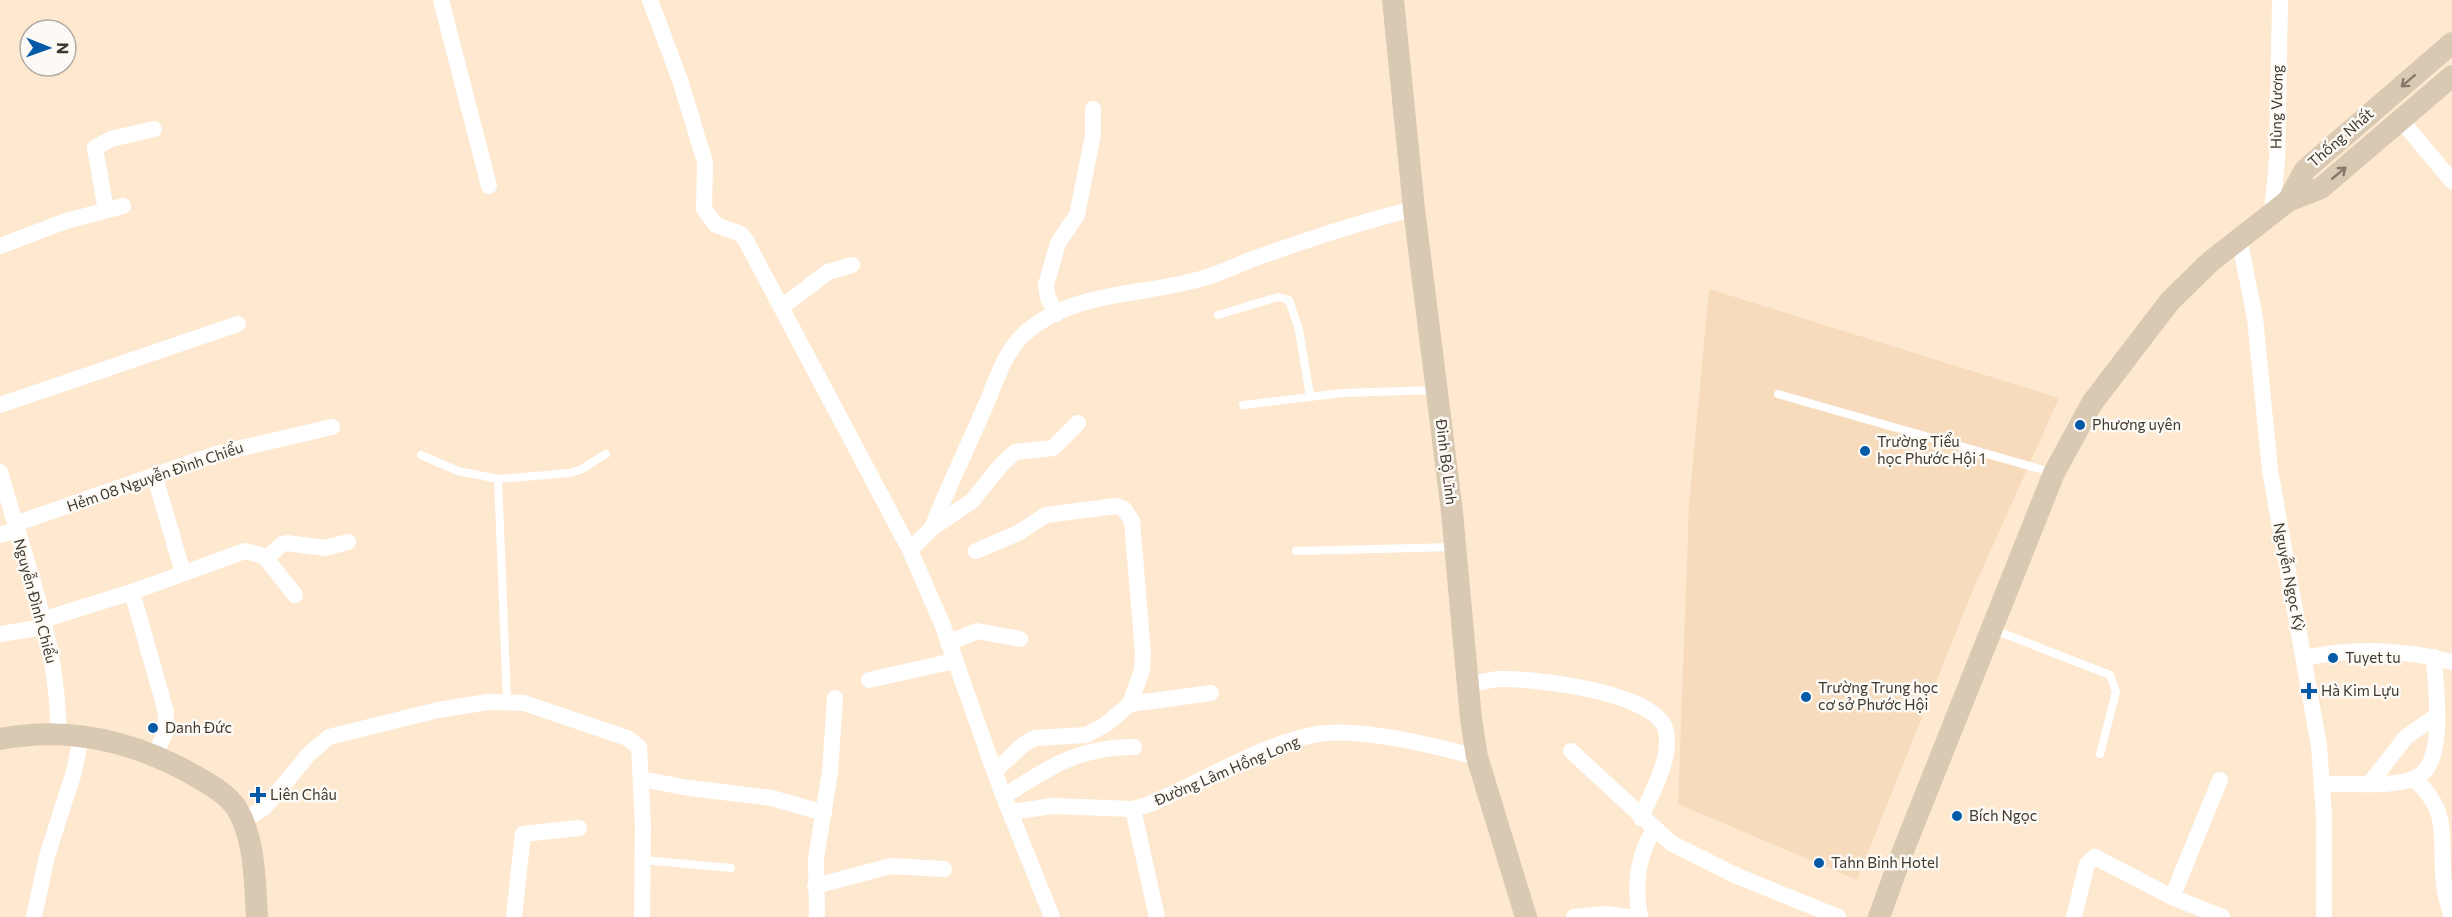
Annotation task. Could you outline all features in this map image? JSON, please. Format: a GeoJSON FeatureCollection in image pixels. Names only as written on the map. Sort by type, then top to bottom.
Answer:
{"type":"FeatureCollection","features":[{"type":"Feature","properties":{"kind":"main road","name":"Đinh Bộ Lĩnh"},"geometry":{"type":"LineString","coordinates":[[1393,0],[1414,209],[1455,547],[1477,757],[1526,917]]}},
{"type":"Feature","properties":{"kind":"main road","name":"Thống Nhất"},"geometry":{"type":"LineString","coordinates":[[2280,207],[2306,170],[2452,43]]}},
{"type":"Feature","properties":{"kind":"main road","name":"Thống Nhất"},"geometry":{"type":"LineString","coordinates":[[2280,207],[2321,188],[2452,76]]}},
{"type":"Feature","properties":{"kind":"main road"},"geometry":{"type":"LineString","coordinates":[[1879,917],[2054,473],[2092,403],[2135,344],[2183,287],[2239,238],[2280,207]]}},
{"type":"Feature","properties":{"kind":"main road"},"geometry":{"type":"LineString","coordinates":[[0,739],[58,733],[120,743],[155,755],[220,791],[237,810],[242,822],[250,857],[257,917]]}},
{"type":"Feature","properties":{"kind":"street"},"geometry":{"type":"LineString","coordinates":[[441,0],[489,186]]}},
{"type":"Feature","properties":{"kind":"street"},"geometry":{"type":"LineString","coordinates":[[650,0],[680,80],[705,162],[704,209],[708,218],[716,225],[741,234],[746,241],[783,306],[853,445],[910,550],[948,643],[1004,796],[1052,917]]}},
{"type":"Feature","properties":{"kind":"street","name":"Hùng Vương"},"geometry":{"type":"LineString","coordinates":[[2280,0],[2277,160],[2280,207]]}},
{"type":"Feature","properties":{"kind":"street"},"geometry":{"type":"LineString","coordinates":[[1056,314],[1048,298],[1046,285],[1058,243],[1077,215],[1093,135],[1093,109]]}},
{"type":"Feature","properties":{"kind":"street"},"geometry":{"type":"LineString","coordinates":[[2401,120],[2452,181]]}},
{"type":"Feature","properties":{"kind":"street"},"geometry":{"type":"LineString","coordinates":[[106,210],[95,148],[111,139],[154,129]]}},
{"type":"Feature","properties":{"kind":"street"},"geometry":{"type":"LineString","coordinates":[[0,246],[56,224],[123,206]]}},
{"type":"Feature","properties":{"kind":"street"},"geometry":{"type":"LineString","coordinates":[[932,528],[952,476],[1014,346],[1023,336],[1056,314],[1094,299],[1175,286],[1209,277],[1343,228],[1414,209]]}},
{"type":"Feature","properties":{"kind":"street","name":"Nguyễn Ngọc Kỳ"},"geometry":{"type":"LineString","coordinates":[[2239,238],[2255,318],[2270,470],[2305,658],[2323,784],[2324,917]]}},
{"type":"Feature","properties":{"kind":"street"},"geometry":{"type":"LineString","coordinates":[[783,306],[828,272],[852,265]]}},
{"type":"Feature","properties":{"kind":"street"},"geometry":{"type":"LineString","coordinates":[[0,405],[238,324]]}},
{"type":"Feature","properties":{"kind":"street"},"geometry":{"type":"LineString","coordinates":[[910,550],[932,528],[964,508],[1015,452],[1053,448],[1078,423]]}},
{"type":"Feature","properties":{"kind":"street","name":"Hẻm 08 Nguyễn Đình Chiểu"},"geometry":{"type":"LineString","coordinates":[[10,530],[235,449],[332,427]]}},
{"type":"Feature","properties":{"kind":"street","name":"Nguyễn Đình Chiểu"},"geometry":{"type":"LineString","coordinates":[[0,472],[10,530],[43,623],[57,684],[58,733]]}},
{"type":"Feature","properties":{"kind":"street"},"geometry":{"type":"LineString","coordinates":[[155,477],[183,573]]}},
{"type":"Feature","properties":{"kind":"street"},"geometry":{"type":"LineString","coordinates":[[976,550],[1012,536],[1046,515],[1116,506],[1124,509],[1132,521],[1143,653],[1142,670],[1130,704]]}},
{"type":"Feature","properties":{"kind":"street"},"geometry":{"type":"LineString","coordinates":[[266,559],[282,544],[325,548],[348,542]]}},
{"type":"Feature","properties":{"kind":"street"},"geometry":{"type":"LineString","coordinates":[[0,634],[43,623],[245,550],[258,553],[266,559],[295,595]]}},
{"type":"Feature","properties":{"kind":"street"},"geometry":{"type":"LineString","coordinates":[[132,592],[166,712],[165,733],[155,755]]}},
{"type":"Feature","properties":{"kind":"street"},"geometry":{"type":"LineString","coordinates":[[948,643],[977,631],[1020,639]]}},
{"type":"Feature","properties":{"kind":"street"},"geometry":{"type":"LineString","coordinates":[[2305,658],[2336,651],[2369,649],[2434,657],[2452,662]]}},
{"type":"Feature","properties":{"kind":"street"},"geometry":{"type":"LineString","coordinates":[[2323,784],[2414,779],[2426,770],[2433,760],[2436,716],[2434,657]]}},
{"type":"Feature","properties":{"kind":"street"},"geometry":{"type":"LineString","coordinates":[[870,680],[954,661]]}},
{"type":"Feature","properties":{"kind":"street"},"geometry":{"type":"LineString","coordinates":[[1468,685],[1501,679],[1546,682],[1631,700],[1656,713],[1666,731],[1666,746],[1663,763],[1641,818]]}},
{"type":"Feature","properties":{"kind":"street"},"geometry":{"type":"LineString","coordinates":[[995,771],[1029,740],[1086,735],[1105,724],[1130,704],[1211,693]]}},
{"type":"Feature","properties":{"kind":"street"},"geometry":{"type":"LineString","coordinates":[[817,917],[814,885],[818,842],[830,772],[835,698]]}},
{"type":"Feature","properties":{"kind":"street"},"geometry":{"type":"LineString","coordinates":[[242,822],[265,807],[309,754],[329,737],[438,710],[507,701],[542,708],[633,740],[641,753],[642,917]]}},
{"type":"Feature","properties":{"kind":"street"},"geometry":{"type":"LineString","coordinates":[[2370,783],[2406,737],[2436,716]]}},
{"type":"Feature","properties":{"kind":"street","name":"Đường Lâm Hồng Long"},"geometry":{"type":"LineString","coordinates":[[1011,812],[1053,806],[1133,808],[1172,795],[1270,750],[1317,734],[1368,736],[1421,744],[1477,757]]}},
{"type":"Feature","properties":{"kind":"street"},"geometry":{"type":"LineString","coordinates":[[34,917],[47,856],[74,772],[81,736]]}},
{"type":"Feature","properties":{"kind":"street"},"geometry":{"type":"LineString","coordinates":[[1004,796],[1067,757],[1109,747],[1134,747]]}},
{"type":"Feature","properties":{"kind":"street"},"geometry":{"type":"LineString","coordinates":[[1571,751],[1654,830],[1693,856],[1838,917]]}},
{"type":"Feature","properties":{"kind":"street"},"geometry":{"type":"LineString","coordinates":[[641,779],[689,788],[772,798],[824,813]]}},
{"type":"Feature","properties":{"kind":"street"},"geometry":{"type":"LineString","coordinates":[[2414,779],[2434,798],[2442,821],[2444,886],[2451,917]]}},
{"type":"Feature","properties":{"kind":"street"},"geometry":{"type":"LineString","coordinates":[[2172,897],[2220,780]]}},
{"type":"Feature","properties":{"kind":"street"},"geometry":{"type":"LineString","coordinates":[[1133,808],[1157,917]]}},
{"type":"Feature","properties":{"kind":"street"},"geometry":{"type":"LineString","coordinates":[[514,917],[523,834],[579,828]]}},
{"type":"Feature","properties":{"kind":"street"},"geometry":{"type":"LineString","coordinates":[[1640,917],[1638,904],[1640,857],[1654,830]]}},
{"type":"Feature","properties":{"kind":"street"},"geometry":{"type":"LineString","coordinates":[[2074,917],[2087,864],[2095,857],[2172,897],[2222,917]]}},
{"type":"Feature","properties":{"kind":"street"},"geometry":{"type":"LineString","coordinates":[[814,885],[891,866],[944,869]]}},
{"type":"Feature","properties":{"kind":"street"},"geometry":{"type":"LineString","coordinates":[[1574,917],[1606,914],[1628,917]]}},
{"type":"Feature","properties":{"kind":"lane"},"geometry":{"type":"LineString","coordinates":[[1218,315],[1278,297],[1288,300],[1299,330],[1310,396]]}},
{"type":"Feature","properties":{"kind":"lane"},"geometry":{"type":"LineString","coordinates":[[1243,405],[1310,396],[1436,390]]}},
{"type":"Feature","properties":{"kind":"lane"},"geometry":{"type":"LineString","coordinates":[[1778,394],[2054,473]]}},
{"type":"Feature","properties":{"kind":"lane"},"geometry":{"type":"LineString","coordinates":[[421,455],[458,471],[498,479],[570,473],[582,469],[606,454]]}},
{"type":"Feature","properties":{"kind":"lane"},"geometry":{"type":"LineString","coordinates":[[498,479],[507,701]]}},
{"type":"Feature","properties":{"kind":"lane"},"geometry":{"type":"LineString","coordinates":[[1296,551],[1455,547]]}},
{"type":"Feature","properties":{"kind":"lane"},"geometry":{"type":"LineString","coordinates":[[1992,628],[2109,675],[2116,692],[2100,754]]}},
{"type":"Feature","properties":{"kind":"lane"},"geometry":{"type":"LineString","coordinates":[[643,860],[731,868]]}},
{"type":"Feature","properties":{"kind":"shaded area"},"geometry":{"type":"Polygon","coordinates":[[[1709,289],[2059,398],[1973,590],[1857,880],[1678,804],[1689,504],[1709,289]]]}},
{"type":"Feature","properties":{"kind":"place","name":"Phương uyên"},"geometry":{"type":"Point","coordinates":[2080,425]}},
{"type":"Feature","properties":{"kind":"place","name":"Trường Tiểu học Phước Hội 1"},"geometry":{"type":"Point","coordinates":[1865,451]}},
{"type":"Feature","properties":{"kind":"place","name":"Tuyet tu"},"geometry":{"type":"Point","coordinates":[2333,658]}},
{"type":"Feature","properties":{"kind":"place","name":"Hà Kim Lựu"},"geometry":{"type":"Point","coordinates":[2309,691]}},
{"type":"Feature","properties":{"kind":"place","name":"Trường Trung học cơ sở Phước Hội"},"geometry":{"type":"Point","coordinates":[1806,697]}},
{"type":"Feature","properties":{"kind":"place","name":"Danh Đức"},"geometry":{"type":"Point","coordinates":[153,728]}},
{"type":"Feature","properties":{"kind":"place","name":"Liên Châu"},"geometry":{"type":"Point","coordinates":[258,795]}},
{"type":"Feature","properties":{"kind":"place","name":"Bích Ngọc"},"geometry":{"type":"Point","coordinates":[1957,816]}},
{"type":"Feature","properties":{"kind":"place","name":"Tahn Binh Hotel"},"geometry":{"type":"Point","coordinates":[1819,863]}}]}
